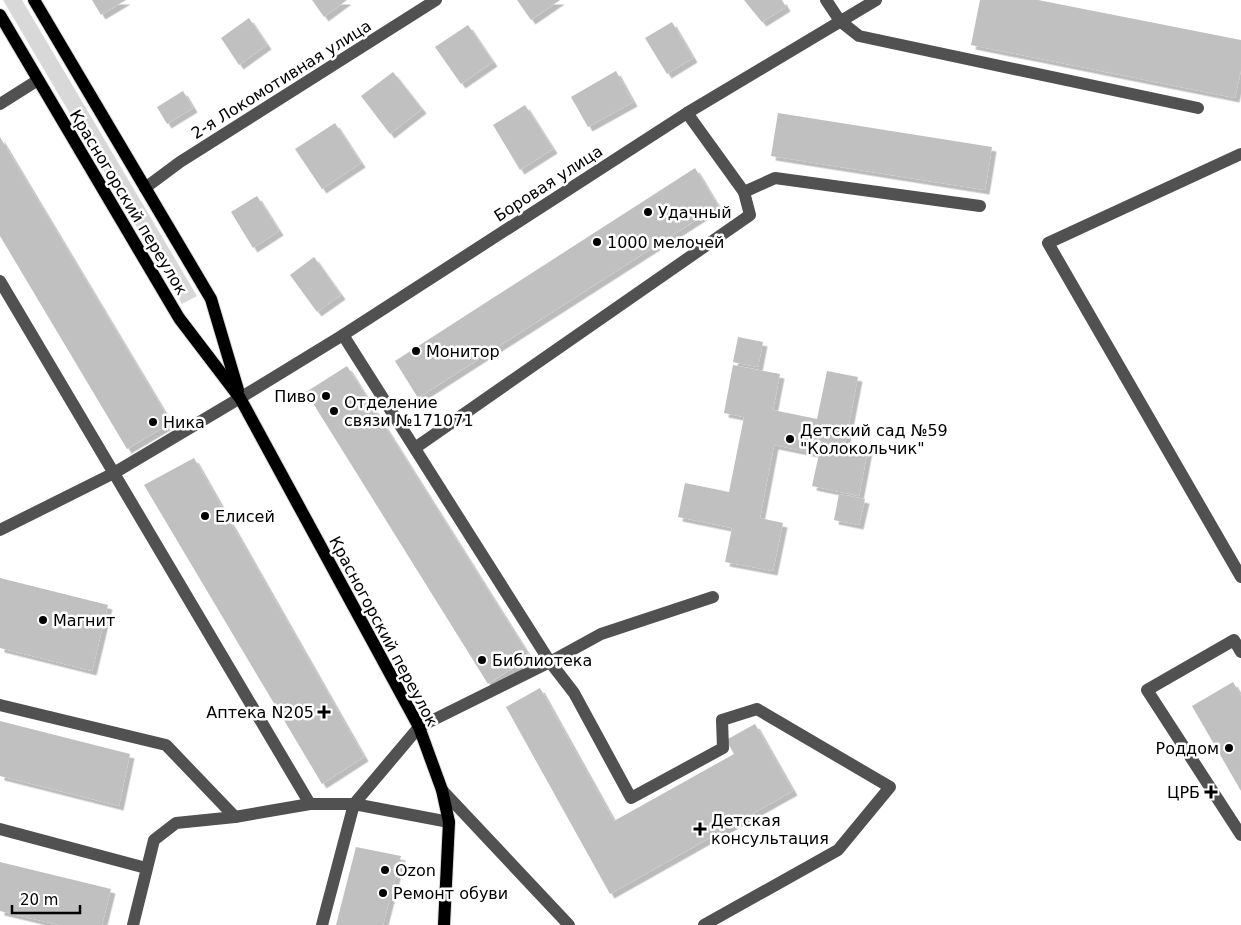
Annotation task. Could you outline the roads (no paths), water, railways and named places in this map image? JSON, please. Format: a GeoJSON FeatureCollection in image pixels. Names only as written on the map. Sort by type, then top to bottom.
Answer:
{"type":"FeatureCollection","features":[{"type":"Feature","properties":{"kind":"main road","name":"Красногорский переулок"},"geometry":{"type":"LineString","coordinates":[[34,0],[211,299],[240,398]]}},
{"type":"Feature","properties":{"kind":"main road","name":"Красногорский переулок"},"geometry":{"type":"LineString","coordinates":[[0,15],[179,318],[240,398],[419,727],[442,790],[449,822],[444,925]]}},
{"type":"Feature","properties":{"kind":"street","name":"2-я Локомотивная улица"},"geometry":{"type":"LineString","coordinates":[[145,188],[180,162],[436,0]]}},
{"type":"Feature","properties":{"kind":"street"},"geometry":{"type":"LineString","coordinates":[[826,0],[840,21],[859,36],[1198,108]]}},
{"type":"Feature","properties":{"kind":"street","name":"Боровая улица"},"geometry":{"type":"LineString","coordinates":[[0,530],[114,473],[240,398],[343,335],[687,113],[876,0]]}},
{"type":"Feature","properties":{"kind":"street"},"geometry":{"type":"LineString","coordinates":[[0,104],[38,80]]}},
{"type":"Feature","properties":{"kind":"street"},"geometry":{"type":"LineString","coordinates":[[415,448],[750,215],[744,192],[687,113]]}},
{"type":"Feature","properties":{"kind":"street"},"geometry":{"type":"LineString","coordinates":[[1241,154],[1048,243],[1241,577]]}},
{"type":"Feature","properties":{"kind":"street"},"geometry":{"type":"LineString","coordinates":[[744,192],[775,178],[980,206]]}},
{"type":"Feature","properties":{"kind":"street"},"geometry":{"type":"LineString","coordinates":[[0,281],[310,804]]}},
{"type":"Feature","properties":{"kind":"street"},"geometry":{"type":"LineString","coordinates":[[343,335],[550,662],[574,694],[631,798],[723,748],[722,720],[757,708],[890,786],[838,850],[704,925]]}},
{"type":"Feature","properties":{"kind":"street"},"geometry":{"type":"LineString","coordinates":[[322,925],[354,804],[419,727],[550,662],[601,634],[713,597]]}},
{"type":"Feature","properties":{"kind":"street"},"geometry":{"type":"LineString","coordinates":[[1241,652],[1234,640],[1146,690],[1241,835]]}},
{"type":"Feature","properties":{"kind":"street"},"geometry":{"type":"LineString","coordinates":[[0,705],[166,745],[234,817]]}},
{"type":"Feature","properties":{"kind":"street"},"geometry":{"type":"LineString","coordinates":[[442,790],[569,925]]}},
{"type":"Feature","properties":{"kind":"street"},"geometry":{"type":"LineString","coordinates":[[133,925],[154,840],[176,822],[234,817],[310,804],[354,804],[449,822]]}},
{"type":"Feature","properties":{"kind":"street"},"geometry":{"type":"LineString","coordinates":[[0,829],[146,868]]}},
{"type":"Feature","properties":{"kind":"place","name":"Удачный"},"geometry":{"type":"Point","coordinates":[648,212]}},
{"type":"Feature","properties":{"kind":"place","name":"1000 мелочей"},"geometry":{"type":"Point","coordinates":[597,242]}},
{"type":"Feature","properties":{"kind":"place","name":"Монитор"},"geometry":{"type":"Point","coordinates":[416,351]}},
{"type":"Feature","properties":{"kind":"place","name":"Пиво"},"geometry":{"type":"Point","coordinates":[326,396]}},
{"type":"Feature","properties":{"kind":"place","name":"Отделение связи №171071"},"geometry":{"type":"Point","coordinates":[334,411]}},
{"type":"Feature","properties":{"kind":"place","name":"Ника"},"geometry":{"type":"Point","coordinates":[153,422]}},
{"type":"Feature","properties":{"kind":"place","name":"Детский сад №59 \"Колокольчик\""},"geometry":{"type":"Point","coordinates":[790,439]}},
{"type":"Feature","properties":{"kind":"place","name":"Елисей"},"geometry":{"type":"Point","coordinates":[205,516]}},
{"type":"Feature","properties":{"kind":"place","name":"Магнит"},"geometry":{"type":"Point","coordinates":[43,620]}},
{"type":"Feature","properties":{"kind":"place","name":"Библиотека"},"geometry":{"type":"Point","coordinates":[482,660]}},
{"type":"Feature","properties":{"kind":"place","name":"Аптека N205"},"geometry":{"type":"Point","coordinates":[324,712]}},
{"type":"Feature","properties":{"kind":"place","name":"Роддом"},"geometry":{"type":"Point","coordinates":[1229,748]}},
{"type":"Feature","properties":{"kind":"place","name":"ЦРБ"},"geometry":{"type":"Point","coordinates":[1211,792]}},
{"type":"Feature","properties":{"kind":"place","name":"Детская консультация"},"geometry":{"type":"Point","coordinates":[700,829]}},
{"type":"Feature","properties":{"kind":"place","name":"Ozon"},"geometry":{"type":"Point","coordinates":[385,870]}},
{"type":"Feature","properties":{"kind":"place","name":"Ремонт обуви"},"geometry":{"type":"Point","coordinates":[383,893]}}]}
